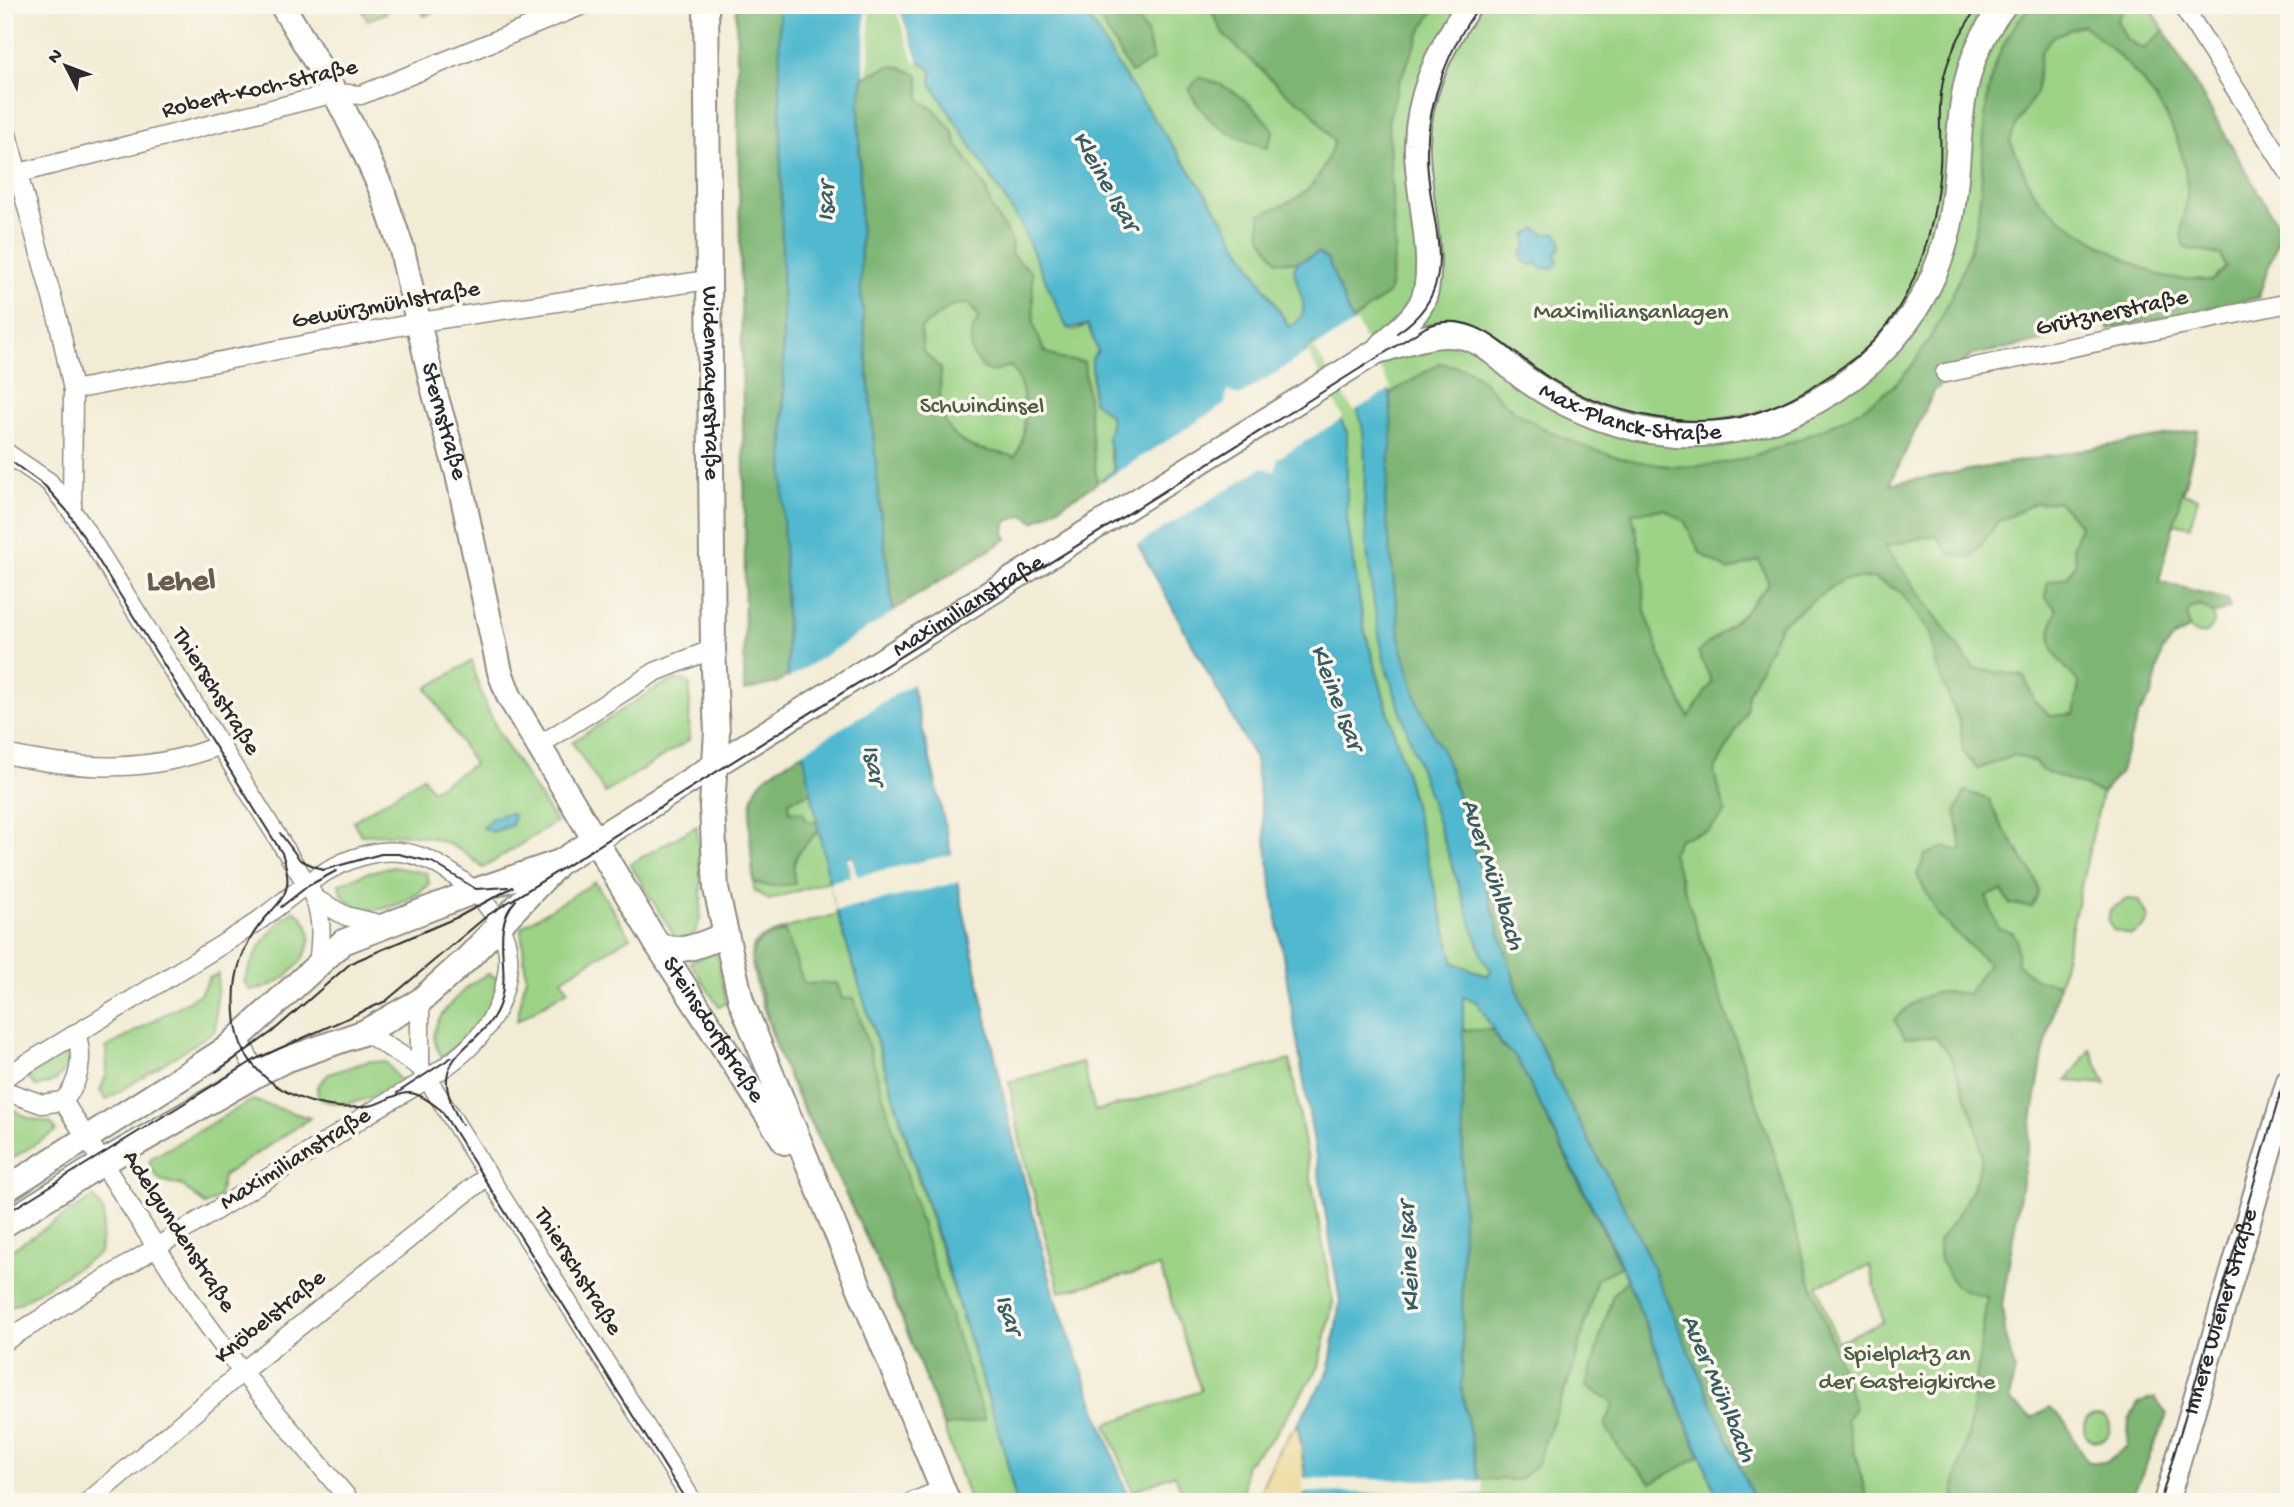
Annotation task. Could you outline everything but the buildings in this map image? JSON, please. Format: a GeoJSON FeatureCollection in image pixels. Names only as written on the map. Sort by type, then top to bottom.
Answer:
{"type":"FeatureCollection","features":[{"type":"Feature","properties":{"kind":"main road","name":"Sternstraße"},"geometry":{"type":"LineString","coordinates":[[282,5],[335,93],[382,191],[402,250],[433,387],[458,474],[500,672],[509,696],[595,840]]}},
{"type":"Feature","properties":{"kind":"main road","name":"Widenmayerstraße"},"geometry":{"type":"LineString","coordinates":[[706,5],[716,763]]}},
{"type":"Feature","properties":{"kind":"main road"},"geometry":{"type":"LineString","coordinates":[[1385,346],[1421,304],[1427,287],[1428,263],[1417,145],[1420,117],[1436,60],[1469,5]]}},
{"type":"Feature","properties":{"kind":"main road","name":"Max-Planck-Straße"},"geometry":{"type":"LineString","coordinates":[[1385,346],[1420,338],[1462,336],[1479,342],[1521,376],[1561,402],[1613,421],[1674,434],[1696,435],[1761,426],[1822,399],[1865,369],[1894,339],[1912,314],[1936,268],[1951,220],[1965,85],[1987,31],[2004,5]]}},
{"type":"Feature","properties":{"kind":"main road","name":"Maximilianstraße"},"geometry":{"type":"LineString","coordinates":[[5,1224],[195,1071],[239,1040],[318,962],[343,942],[475,891],[560,862],[1385,346]]}},
{"type":"Feature","properties":{"kind":"main road","name":"Steinsdorfstraße"},"geometry":{"type":"LineString","coordinates":[[716,763],[712,806],[716,889],[724,935],[741,1001],[946,1496]]}},
{"type":"Feature","properties":{"kind":"main road","name":"Steinsdorfstraße"},"geometry":{"type":"LineString","coordinates":[[595,840],[657,944],[832,1217]]}},
{"type":"Feature","properties":{"kind":"main road","name":"Maximilianstraße"},"geometry":{"type":"LineString","coordinates":[[5,1190],[285,1060],[365,1032],[419,1001],[468,958],[560,862]]}},
{"type":"Feature","properties":{"kind":"main road"},"geometry":{"type":"LineString","coordinates":[[657,944],[674,950],[684,950],[724,935]]}},
{"type":"Feature","properties":{"kind":"main road","name":"Innere Wiener Straße"},"geometry":{"type":"LineString","coordinates":[[2166,1502],[2289,1081]]}},
{"type":"Feature","properties":{"kind":"street"},"geometry":{"type":"LineString","coordinates":[[2182,5],[2289,173]]}},
{"type":"Feature","properties":{"kind":"street","name":"Robert-Koch-Straße"},"geometry":{"type":"LineString","coordinates":[[14,172],[335,93],[361,94],[572,7]]}},
{"type":"Feature","properties":{"kind":"street"},"geometry":{"type":"LineString","coordinates":[[5,127],[14,172],[61,333],[73,390],[72,510]]}},
{"type":"Feature","properties":{"kind":"street","name":"Gewürzmühlstraße"},"geometry":{"type":"LineString","coordinates":[[73,390],[420,322],[708,281]]}},
{"type":"Feature","properties":{"kind":"street","name":"Grütznerstraße"},"geometry":{"type":"LineString","coordinates":[[1945,373],[2289,303]]}},
{"type":"Feature","properties":{"kind":"street","name":"Thierschstraße"},"geometry":{"type":"LineString","coordinates":[[5,452],[48,482],[72,510],[317,900],[321,926],[318,962]]}},
{"type":"Feature","properties":{"kind":"street"},"geometry":{"type":"LineString","coordinates":[[538,746],[655,672],[713,649]]}},
{"type":"Feature","properties":{"kind":"street"},"geometry":{"type":"LineString","coordinates":[[5,754],[53,765],[96,768],[173,761],[220,745]]}},
{"type":"Feature","properties":{"kind":"street","name":"Maximilianstraße"},"geometry":{"type":"LineString","coordinates":[[5,1077],[246,929],[306,883],[364,855],[398,851],[432,860],[475,891],[499,925],[509,950],[502,1002],[472,1043],[365,1113],[340,1134],[5,1342]]}},
{"type":"Feature","properties":{"kind":"street","name":"Thierschstraße"},"geometry":{"type":"LineString","coordinates":[[317,900],[346,916],[383,925]]}},
{"type":"Feature","properties":{"kind":"street","name":"Thierschstraße"},"geometry":{"type":"LineString","coordinates":[[419,1001],[425,1074]]}},
{"type":"Feature","properties":{"kind":"street","name":"Thierschstraße"},"geometry":{"type":"LineString","coordinates":[[365,1032],[425,1074],[693,1502]]}},
{"type":"Feature","properties":{"kind":"street"},"geometry":{"type":"LineString","coordinates":[[5,1091],[42,1104],[63,1101],[73,1088],[79,1064],[76,1033]]}},
{"type":"Feature","properties":{"kind":"street"},"geometry":{"type":"LineString","coordinates":[[239,1040],[257,1074]]}},
{"type":"Feature","properties":{"kind":"street","name":"Adelgundenstraße"},"geometry":{"type":"LineString","coordinates":[[63,1101],[196,1309],[242,1372],[351,1502]]}},
{"type":"Feature","properties":{"kind":"street","name":"Knöbelstraße"},"geometry":{"type":"LineString","coordinates":[[88,1502],[242,1372],[487,1176]]}},
{"type":"Feature","properties":{"kind":"street"},"geometry":{"type":"LineString","coordinates":[[912,1502],[946,1496]]}},
{"type":"Feature","properties":{"kind":"green space"},"geometry":{"type":"Polygon","coordinates":[[[360,5],[386,5],[386,13],[367,20],[360,5]]]}},
{"type":"Feature","properties":{"kind":"green space"},"geometry":{"type":"Polygon","coordinates":[[[419,5],[453,5],[424,16],[419,5]]]}},
{"type":"Feature","properties":{"kind":"green space"},"geometry":{"type":"Polygon","coordinates":[[[736,5],[779,5],[788,676],[776,683],[744,691],[745,532],[736,5]]]}},
{"type":"Feature","properties":{"kind":"green space","name":"Schwindinsel"},"geometry":{"type":"Polygon","coordinates":[[[865,5],[898,5],[919,61],[932,71],[931,83],[1020,223],[1067,328],[1074,330],[1088,325],[1098,352],[1092,375],[1093,401],[1110,415],[1110,456],[1115,471],[1034,522],[1024,515],[1007,521],[1004,533],[1007,539],[893,610],[859,105],[867,48],[865,5]]]}},
{"type":"Feature","properties":{"kind":"green space","name":"Maximiliansanlagen"},"geometry":{"type":"Polygon","coordinates":[[[1081,5],[2149,5],[2281,231],[2258,298],[2108,329],[2105,314],[2044,325],[2047,340],[1972,355],[1934,391],[1890,484],[2198,430],[2183,493],[2198,498],[2190,527],[2175,523],[2169,537],[2102,793],[2042,1060],[1995,1306],[1982,1451],[2087,1502],[1483,1502],[1462,1393],[1463,1000],[1405,770],[1364,628],[1347,519],[1347,432],[1297,339],[1215,207],[1123,74],[1081,5]],[[1870,1266],[1817,1285],[1837,1342],[1883,1322],[1870,1266]]]}},
{"type":"Feature","properties":{"kind":"green space"},"geometry":{"type":"Polygon","coordinates":[[[1092,5],[1127,5],[1147,33],[1153,60],[1131,73],[1092,5]]]}},
{"type":"Feature","properties":{"kind":"green space"},"geometry":{"type":"Polygon","coordinates":[[[1437,5],[1423,27],[1399,82],[1388,122],[1395,250],[1389,293],[1352,321],[1318,253],[1298,262],[1277,261],[1261,237],[1260,214],[1289,202],[1308,189],[1315,181],[1334,142],[1307,106],[1289,96],[1224,35],[1209,6],[1437,5]]]}},
{"type":"Feature","properties":{"kind":"green space"},"geometry":{"type":"Polygon","coordinates":[[[2032,5],[2127,5],[2117,20],[2127,40],[2144,49],[2164,30],[2281,231],[2258,298],[2108,329],[2105,314],[2044,325],[2047,340],[1972,355],[1934,391],[1890,484],[2198,430],[2159,581],[2228,600],[2230,608],[2214,614],[2201,605],[2192,607],[2187,613],[2189,629],[2176,636],[2162,651],[2152,695],[2138,716],[2119,774],[2102,793],[2041,770],[2035,762],[2015,755],[1978,769],[1963,752],[1960,723],[1936,666],[1931,635],[1901,592],[1874,578],[1842,580],[1781,624],[1748,694],[1746,712],[1714,772],[1726,812],[1709,830],[1679,839],[1672,854],[1775,1156],[1808,1274],[1855,1408],[1846,1420],[1868,1502],[1755,1502],[1523,1008],[1446,760],[1418,704],[1401,645],[1385,504],[1392,437],[1390,394],[1439,363],[1459,367],[1472,372],[1513,410],[1565,439],[1621,458],[1680,467],[1718,464],[1755,455],[1809,435],[1859,411],[1892,387],[1914,362],[1938,324],[1958,281],[1977,220],[1986,108],[1991,81],[1999,56],[2012,30],[2032,5]],[[2083,25],[2053,36],[2041,52],[2036,93],[2017,123],[2010,141],[2029,182],[2036,195],[2059,217],[2134,263],[2164,277],[2212,281],[2226,267],[2221,255],[2185,248],[2182,241],[2187,191],[2184,165],[2167,118],[2139,77],[2083,25]],[[2058,501],[2035,503],[1998,522],[1971,558],[1950,554],[1936,535],[1885,546],[1974,669],[2024,676],[2035,702],[2051,716],[2074,714],[2079,683],[2053,650],[2050,633],[2057,610],[2046,598],[2047,582],[2067,577],[2076,563],[2073,546],[2080,525],[2058,501]],[[1665,509],[1632,513],[1642,559],[1645,610],[1662,660],[1689,717],[1712,682],[1698,652],[1742,615],[1769,584],[1759,560],[1729,571],[1700,553],[1685,522],[1665,509]]]}},
{"type":"Feature","properties":{"kind":"green space","name":"Schwindinsel"},"geometry":{"type":"Polygon","coordinates":[[[890,66],[900,67],[918,75],[920,100],[935,110],[953,132],[956,143],[985,187],[992,209],[1012,241],[1011,254],[1032,272],[1034,325],[1044,351],[1060,359],[1084,362],[1097,483],[1034,522],[1024,515],[1007,521],[1004,533],[1007,539],[893,610],[880,512],[861,292],[859,105],[864,77],[890,66]],[[968,304],[953,305],[921,328],[923,351],[941,369],[942,411],[951,432],[972,447],[1015,457],[1023,437],[1024,424],[1020,384],[1010,366],[992,372],[984,369],[971,352],[971,335],[979,316],[968,304]]]}},
{"type":"Feature","properties":{"kind":"green space"},"geometry":{"type":"Polygon","coordinates":[[[1199,77],[1232,91],[1258,112],[1274,130],[1267,148],[1230,134],[1204,113],[1189,90],[1199,77]]]}},
{"type":"Feature","properties":{"kind":"green space"},"geometry":{"type":"Polygon","coordinates":[[[2200,606],[2210,610],[2214,620],[2210,630],[2200,634],[2190,630],[2186,620],[2190,610],[2200,606]]]}},
{"type":"Feature","properties":{"kind":"green space"},"geometry":{"type":"Polygon","coordinates":[[[472,661],[495,725],[556,822],[483,868],[455,847],[440,841],[411,835],[361,835],[353,821],[423,777],[432,790],[474,764],[427,688],[472,661]]]}},
{"type":"Feature","properties":{"kind":"green space"},"geometry":{"type":"Polygon","coordinates":[[[676,680],[686,681],[690,686],[689,740],[605,793],[572,742],[658,687],[676,680]]]}},
{"type":"Feature","properties":{"kind":"green space"},"geometry":{"type":"Polygon","coordinates":[[[804,752],[829,881],[769,900],[754,890],[751,853],[753,797],[766,777],[804,752]]]}},
{"type":"Feature","properties":{"kind":"green space"},"geometry":{"type":"Polygon","coordinates":[[[804,752],[812,792],[789,801],[789,811],[804,813],[806,821],[817,822],[819,831],[807,842],[795,860],[795,884],[770,886],[754,883],[750,822],[756,789],[771,773],[804,752]]]}},
{"type":"Feature","properties":{"kind":"green space"},"geometry":{"type":"Polygon","coordinates":[[[1965,791],[1990,800],[2001,824],[2037,883],[2038,893],[2032,907],[2010,904],[2002,891],[1986,896],[1998,928],[2013,933],[2017,940],[2017,964],[2035,979],[2059,984],[2042,1060],[2002,1305],[2006,1341],[2015,1369],[2009,1400],[2032,1418],[2049,1408],[2057,1413],[2088,1462],[2106,1462],[2127,1446],[2129,1420],[2138,1403],[2155,1398],[2167,1415],[2130,1502],[1955,1502],[1954,1486],[1969,1433],[1987,1297],[1956,1287],[1940,1260],[1938,1241],[1960,1211],[1973,1186],[1981,1150],[1974,1118],[1949,1054],[1934,1037],[1905,1038],[1894,1020],[1919,999],[1928,995],[1946,992],[1968,994],[1988,963],[1940,918],[1917,875],[1925,855],[1944,847],[1962,851],[1956,811],[1965,791]]]}},
{"type":"Feature","properties":{"kind":"green space"},"geometry":{"type":"Polygon","coordinates":[[[697,826],[701,897],[699,924],[690,936],[675,937],[630,864],[697,826]]]}},
{"type":"Feature","properties":{"kind":"green space"},"geometry":{"type":"Polygon","coordinates":[[[393,867],[427,873],[429,884],[408,900],[380,909],[354,906],[345,898],[339,884],[369,872],[393,867]]]}},
{"type":"Feature","properties":{"kind":"green space"},"geometry":{"type":"Polygon","coordinates":[[[595,882],[630,937],[562,979],[568,990],[517,1021],[526,976],[521,927],[595,882]]]}},
{"type":"Feature","properties":{"kind":"green space"},"geometry":{"type":"Polygon","coordinates":[[[2127,899],[2139,900],[2149,918],[2143,928],[2131,935],[2113,930],[2108,921],[2110,910],[2127,899]]]}},
{"type":"Feature","properties":{"kind":"green space"},"geometry":{"type":"Polygon","coordinates":[[[294,910],[306,922],[310,934],[308,948],[301,961],[278,982],[250,990],[244,982],[257,951],[269,933],[294,910]]]}},
{"type":"Feature","properties":{"kind":"green space"},"geometry":{"type":"Polygon","coordinates":[[[838,914],[1004,1449],[1016,1502],[970,1502],[889,1289],[859,1220],[790,1080],[761,1001],[752,963],[754,945],[780,930],[838,914]]]}},
{"type":"Feature","properties":{"kind":"green space"},"geometry":{"type":"Polygon","coordinates":[[[785,931],[804,984],[837,983],[842,999],[854,998],[938,1280],[985,1420],[944,1427],[890,1287],[779,1056],[751,957],[763,939],[785,931]]]}},
{"type":"Feature","properties":{"kind":"green space"},"geometry":{"type":"Polygon","coordinates":[[[716,951],[727,1003],[719,1007],[690,962],[716,951]]]}},
{"type":"Feature","properties":{"kind":"green space"},"geometry":{"type":"Polygon","coordinates":[[[218,974],[215,1031],[106,1100],[100,1091],[107,1073],[106,1048],[200,994],[209,978],[218,974]]]}},
{"type":"Feature","properties":{"kind":"green space"},"geometry":{"type":"Polygon","coordinates":[[[488,974],[497,978],[496,990],[486,1013],[462,1042],[442,1057],[435,1045],[434,1036],[440,1018],[454,1000],[488,974]]]}},
{"type":"Feature","properties":{"kind":"green space"},"geometry":{"type":"Polygon","coordinates":[[[1463,1030],[1492,1030],[1502,1046],[1516,1057],[1621,1267],[1597,1278],[1574,1366],[1545,1442],[1536,1465],[1519,1480],[1478,1479],[1462,1393],[1463,1030]]]}},
{"type":"Feature","properties":{"kind":"green space"},"geometry":{"type":"Polygon","coordinates":[[[2090,1049],[2106,1084],[2067,1081],[2090,1049]]]}},
{"type":"Feature","properties":{"kind":"green space"},"geometry":{"type":"Polygon","coordinates":[[[62,1050],[67,1056],[68,1067],[55,1081],[37,1087],[24,1074],[62,1050]]]}},
{"type":"Feature","properties":{"kind":"green space"},"geometry":{"type":"Polygon","coordinates":[[[1290,1060],[1333,1302],[1319,1367],[1273,1437],[1245,1465],[1243,1502],[1185,1502],[1175,1474],[1133,1491],[1106,1424],[1201,1391],[1160,1267],[1060,1292],[1021,1145],[1009,1082],[1082,1062],[1095,1111],[1290,1060]]]}},
{"type":"Feature","properties":{"kind":"green space"},"geometry":{"type":"Polygon","coordinates":[[[369,1061],[386,1062],[402,1084],[384,1093],[348,1103],[326,1101],[318,1097],[317,1086],[329,1074],[369,1061]]]}},
{"type":"Feature","properties":{"kind":"green space"},"geometry":{"type":"Polygon","coordinates":[[[252,1100],[310,1118],[223,1176],[219,1197],[205,1205],[183,1186],[160,1180],[150,1168],[150,1159],[252,1100]]]}},
{"type":"Feature","properties":{"kind":"green space"},"geometry":{"type":"Polygon","coordinates":[[[5,1104],[28,1118],[51,1123],[56,1131],[5,1163],[5,1104]]]}},
{"type":"Feature","properties":{"kind":"green space"},"geometry":{"type":"Polygon","coordinates":[[[94,1197],[104,1213],[100,1253],[5,1309],[5,1254],[94,1197]]]}},
{"type":"Feature","properties":{"kind":"green space"},"geometry":{"type":"Polygon","coordinates":[[[1627,1280],[1700,1456],[1652,1483],[1624,1456],[1605,1425],[1614,1403],[1586,1386],[1613,1294],[1627,1280]]]}},
{"type":"Feature","properties":{"kind":"green space"},"geometry":{"type":"Polygon","coordinates":[[[2097,1415],[2106,1419],[2110,1428],[2106,1437],[2097,1441],[2088,1437],[2084,1428],[2088,1419],[2097,1415]]]}},
{"type":"Feature","properties":{"kind":"green space"},"geometry":{"type":"Polygon","coordinates":[[[1481,1497],[1519,1497],[1530,1502],[1483,1502],[1481,1497]]]}},
{"type":"Feature","properties":{"kind":"sand"},"geometry":{"type":"Polygon","coordinates":[[[1298,1423],[1307,1492],[1302,1502],[1255,1502],[1279,1450],[1298,1423]]]}},
{"type":"Feature","properties":{"kind":"water","name":"Isar"},"geometry":{"type":"Polygon","coordinates":[[[779,5],[865,5],[867,48],[859,105],[861,292],[880,512],[893,610],[935,780],[1012,1134],[1054,1294],[1130,1502],[1016,1502],[1004,1449],[829,881],[788,676],[783,514],[779,5]],[[850,854],[847,858],[858,907],[862,908],[850,854]]]}},
{"type":"Feature","properties":{"kind":"water","name":"Kleine Isar"},"geometry":{"type":"Polygon","coordinates":[[[898,5],[1081,5],[1123,74],[1215,207],[1289,327],[1302,315],[1303,309],[1294,268],[1298,262],[1318,253],[1328,260],[1352,321],[1390,394],[1392,437],[1385,504],[1401,645],[1418,704],[1446,759],[1523,1008],[1551,1069],[1638,1234],[1755,1502],[1720,1502],[1616,1253],[1516,1057],[1502,1046],[1477,1002],[1463,997],[1462,1393],[1483,1502],[1302,1502],[1307,1492],[1298,1423],[1329,1371],[1340,1301],[1274,901],[1255,759],[1102,479],[1115,470],[1107,436],[1111,429],[1110,415],[1093,401],[1092,358],[1098,351],[1088,325],[1067,328],[1020,223],[931,83],[932,71],[919,61],[898,5]],[[1315,343],[1304,352],[1347,432],[1347,519],[1364,628],[1405,770],[1454,963],[1488,976],[1491,970],[1484,961],[1385,664],[1368,553],[1361,421],[1348,390],[1315,343]]]}},
{"type":"Feature","properties":{"kind":"water"},"geometry":{"type":"Polygon","coordinates":[[[1536,229],[1545,234],[1556,233],[1561,238],[1560,249],[1556,252],[1558,263],[1553,268],[1542,268],[1537,263],[1533,265],[1523,261],[1521,255],[1527,246],[1526,235],[1536,229]]]}},
{"type":"Feature","properties":{"kind":"water"},"geometry":{"type":"Polygon","coordinates":[[[510,813],[514,815],[512,825],[493,832],[483,828],[493,817],[510,813]]]}},
{"type":"Feature","properties":{"kind":"pier"},"geometry":{"type":"Polygon","coordinates":[[[865,5],[869,5],[870,48],[868,74],[864,77],[865,5]]]}},
{"type":"Feature","properties":{"kind":"pier"},"geometry":{"type":"Polygon","coordinates":[[[894,5],[898,5],[919,61],[915,62],[894,5]]]}},
{"type":"Feature","properties":{"kind":"pier"},"geometry":{"type":"Polygon","coordinates":[[[1356,322],[1391,389],[1354,411],[1314,348],[1356,322]]]}},
{"type":"Feature","properties":{"kind":"pier"},"geometry":{"type":"Polygon","coordinates":[[[1313,349],[1308,353],[1343,418],[1278,458],[1275,472],[1263,467],[1135,546],[1100,483],[1225,404],[1227,391],[1239,396],[1313,349]]]}},
{"type":"Feature","properties":{"kind":"pier"},"geometry":{"type":"Polygon","coordinates":[[[897,610],[914,683],[801,753],[786,680],[897,610]]]}},
{"type":"Feature","properties":{"kind":"pier"},"geometry":{"type":"Polygon","coordinates":[[[954,854],[960,882],[836,911],[829,882],[851,877],[847,858],[852,856],[857,876],[954,854]]]}},
{"type":"Feature","properties":{"kind":"pier"},"geometry":{"type":"Polygon","coordinates":[[[1302,1478],[1482,1481],[1484,1495],[1304,1492],[1302,1478]]]}},
{"type":"Feature","properties":{"kind":"tram line"},"geometry":{"type":"LineString","coordinates":[[1397,333],[1419,314],[1432,294],[1438,272],[1439,250],[1428,176],[1427,150],[1432,111],[1436,92],[1450,56],[1480,5]]}},
{"type":"Feature","properties":{"kind":"tram line"},"geometry":{"type":"LineString","coordinates":[[5,1214],[256,1059],[386,1001],[488,915],[1426,327],[1444,322],[1477,328],[1573,391],[1623,410],[1677,420],[1730,419],[1755,413],[1782,403],[1821,381],[1857,356],[1876,338],[1906,294],[1917,270],[1933,218],[1937,192],[1940,107],[1944,76],[1956,44],[1979,5]]}},
{"type":"Feature","properties":{"kind":"tram line"},"geometry":{"type":"LineString","coordinates":[[5,457],[45,486],[68,512],[282,853],[286,869],[286,891],[252,936],[236,978],[236,1024],[242,1045],[253,1064],[268,1080],[307,1101],[352,1107],[373,1105],[399,1094],[412,1093],[441,1110],[687,1502]]}},
{"type":"Feature","properties":{"kind":"tram line"},"geometry":{"type":"LineString","coordinates":[[280,833],[300,860],[323,870],[381,854],[398,854],[432,862],[476,889],[508,887]]}},
{"type":"Feature","properties":{"kind":"tram line"},"geometry":{"type":"LineString","coordinates":[[281,907],[308,886],[336,871]]}},
{"type":"Feature","properties":{"kind":"tram line"},"geometry":{"type":"LineString","coordinates":[[216,1072],[272,1032],[351,963],[460,916],[513,887]]}},
{"type":"Feature","properties":{"kind":"tram line"},"geometry":{"type":"LineString","coordinates":[[462,1125],[450,1100],[447,1080],[451,1065],[494,1016],[501,999],[502,935],[508,911],[516,900]]}},
{"type":"Feature","properties":{"kind":"tram line"},"geometry":{"type":"LineString","coordinates":[[397,1093],[452,1057]]}},
{"type":"Feature","properties":{"kind":"tram line"},"geometry":{"type":"LineString","coordinates":[[2160,1502],[2289,1064]]}},
{"type":"Feature","properties":{"kind":"district","name":"Lehel"},"geometry":{"type":"Point","coordinates":[181,583]}},
{"type":"Feature","properties":{"kind":"water label","name":"Auer Mühlbach"},"geometry":{"type":"Point","coordinates":[1491,875]}},
{"type":"Feature","properties":{"kind":"water label","name":"Auer Mühlbach"},"geometry":{"type":"Point","coordinates":[1717,1389]}},
{"type":"Feature","properties":{"kind":"park label","name":"Spielplatz an der Gasteigkirche"},"geometry":{"type":"Point","coordinates":[1907,1369]}}]}
